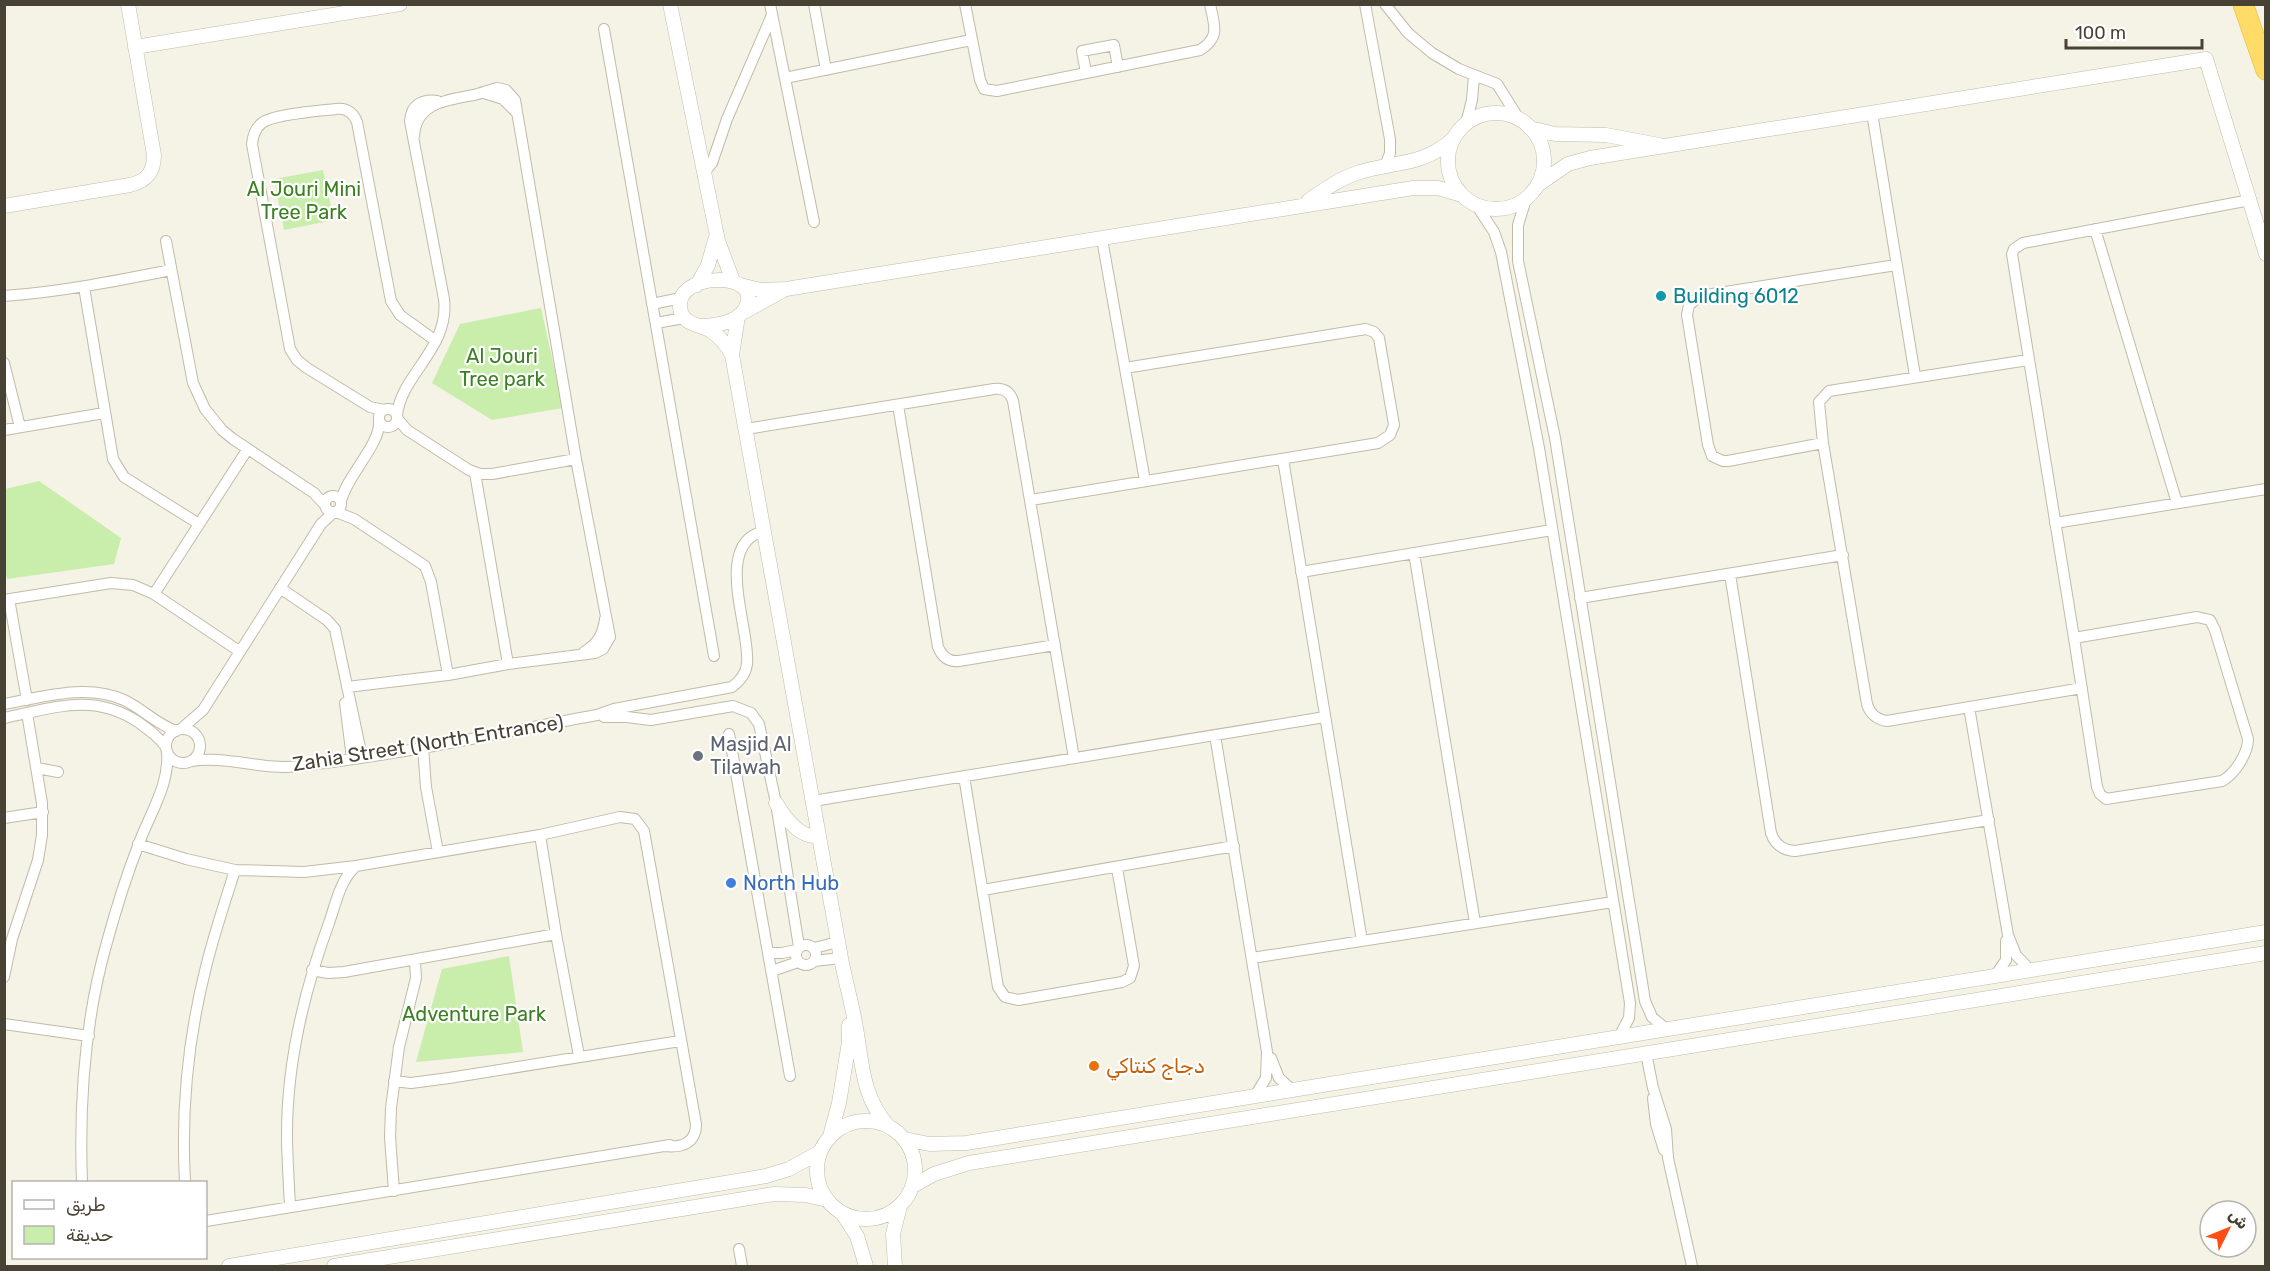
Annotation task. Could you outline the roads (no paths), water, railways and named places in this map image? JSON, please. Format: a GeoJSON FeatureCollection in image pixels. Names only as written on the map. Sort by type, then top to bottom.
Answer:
{"type":"FeatureCollection","features":[{"type":"Feature","properties":{"kind":"highway"},"geometry":{"type":"LineString","coordinates":[[2242,4],[2265,70]]}},
{"type":"Feature","properties":{"kind":"highway"},"geometry":{"type":"LineString","coordinates":[[2254,4],[2265,48]]}},
{"type":"Feature","properties":{"kind":"street"},"geometry":{"type":"LineString","coordinates":[[4,206],[130,185],[146,178],[151,172],[154,155],[128,4]]}},
{"type":"Feature","properties":{"kind":"street"},"geometry":{"type":"LineString","coordinates":[[135,47],[400,4]]}},
{"type":"Feature","properties":{"kind":"street"},"geometry":{"type":"LineString","coordinates":[[670,4],[703,174],[721,251],[737,283],[747,296],[746,308],[740,315],[732,355],[866,1088],[872,1104],[888,1126],[905,1139],[929,1144],[966,1143],[2265,932]]}},
{"type":"Feature","properties":{"kind":"street"},"geometry":{"type":"LineString","coordinates":[[814,4],[826,70]]}},
{"type":"Feature","properties":{"kind":"street"},"geometry":{"type":"LineString","coordinates":[[965,4],[980,80],[984,88],[990,91],[1200,50],[1209,44],[1215,30],[1210,4]]}},
{"type":"Feature","properties":{"kind":"street"},"geometry":{"type":"LineString","coordinates":[[1365,4],[1390,139],[1390,153],[1385,168]]}},
{"type":"Feature","properties":{"kind":"street"},"geometry":{"type":"LineString","coordinates":[[1385,4],[1397,21],[1419,43],[1445,61],[1474,76],[1497,84],[1536,136],[1544,154],[1544,165],[1539,184]]}},
{"type":"Feature","properties":{"kind":"street"},"geometry":{"type":"LineString","coordinates":[[703,174],[712,163],[727,119],[771,10]]}},
{"type":"Feature","properties":{"kind":"street"},"geometry":{"type":"LineString","coordinates":[[771,10],[814,222]]}},
{"type":"Feature","properties":{"kind":"street"},"geometry":{"type":"LineString","coordinates":[[604,29],[714,656]]}},
{"type":"Feature","properties":{"kind":"street"},"geometry":{"type":"LineString","coordinates":[[785,78],[971,40]]}},
{"type":"Feature","properties":{"kind":"street"},"geometry":{"type":"LineString","coordinates":[[1086,73],[1082,51],[1092,49],[1114,45],[1118,67]]}},
{"type":"Feature","properties":{"kind":"street"},"geometry":{"type":"LineString","coordinates":[[1477,206],[1497,210],[1517,205],[1557,170],[1579,160],[2206,59],[2265,254]]}},
{"type":"Feature","properties":{"kind":"street"},"geometry":{"type":"LineString","coordinates":[[1304,204],[1346,177],[1367,170],[1411,163],[1426,157],[1453,139],[1466,123],[1472,100],[1474,76]]}},
{"type":"Feature","properties":{"kind":"street"},"geometry":{"type":"LineString","coordinates":[[82,1181],[81,1130],[89,1036],[106,944],[138,844],[164,786],[168,765],[169,737],[202,710],[377,436],[394,422],[400,400],[436,341],[443,326],[445,308],[410,121],[413,109],[423,101],[440,102],[484,93],[503,99],[517,115],[605,618],[601,637],[596,644],[583,652],[448,675],[347,687]]}},
{"type":"Feature","properties":{"kind":"street"},"geometry":{"type":"LineString","coordinates":[[394,422],[384,427],[382,415],[302,364],[290,349],[252,144],[259,125],[275,118],[336,109],[345,109],[353,114],[357,122],[391,301],[400,315],[436,341]]}},
{"type":"Feature","properties":{"kind":"street"},"geometry":{"type":"LineString","coordinates":[[1466,123],[1486,114],[1497,113],[1525,124],[1567,135],[1615,137],[1664,146]]}},
{"type":"Feature","properties":{"kind":"street"},"geometry":{"type":"LineString","coordinates":[[1872,113],[1915,376]]}},
{"type":"Feature","properties":{"kind":"street"},"geometry":{"type":"LineString","coordinates":[[1453,139],[1448,168],[1451,178],[1462,195]]}},
{"type":"Feature","properties":{"kind":"street"},"geometry":{"type":"LineString","coordinates":[[732,355],[720,338],[703,326],[684,318],[680,305],[681,298],[690,287],[714,280],[737,283],[754,289],[786,289],[1413,188],[1438,188],[1462,195],[1477,206],[1494,232],[1502,252],[1552,530],[1630,1004],[1629,1018],[1619,1037]]}},
{"type":"Feature","properties":{"kind":"street"},"geometry":{"type":"LineString","coordinates":[[1526,199],[1518,225],[1517,252],[1555,438],[1645,1001],[1652,1017],[1666,1029]]}},
{"type":"Feature","properties":{"kind":"street"},"geometry":{"type":"LineString","coordinates":[[2074,638],[2198,617],[2207,618],[2215,630],[2248,739],[2247,747],[2232,774],[2222,781],[2106,799],[2097,787],[2012,259],[2014,249],[2023,243],[2250,200]]}},
{"type":"Feature","properties":{"kind":"street"},"geometry":{"type":"LineString","coordinates":[[2095,229],[2177,503]]}},
{"type":"Feature","properties":{"kind":"street"},"geometry":{"type":"LineString","coordinates":[[697,285],[712,254],[716,231]]}},
{"type":"Feature","properties":{"kind":"street"},"geometry":{"type":"LineString","coordinates":[[1102,239],[1145,481]]}},
{"type":"Feature","properties":{"kind":"street"},"geometry":{"type":"LineString","coordinates":[[166,241],[190,370],[198,396],[218,425],[247,450],[421,561],[428,571],[448,675]]}},
{"type":"Feature","properties":{"kind":"street"},"geometry":{"type":"LineString","coordinates":[[1823,443],[1728,461],[1713,456],[1708,445],[1688,315],[1689,305],[1695,297],[1708,294],[1896,265]]}},
{"type":"Feature","properties":{"kind":"street"},"geometry":{"type":"LineString","coordinates":[[4,296],[84,287],[171,270]]}},
{"type":"Feature","properties":{"kind":"street"},"geometry":{"type":"LineString","coordinates":[[84,287],[104,413],[113,459],[119,472],[199,524]]}},
{"type":"Feature","properties":{"kind":"street"},"geometry":{"type":"LineString","coordinates":[[703,326],[722,324],[786,289]]}},
{"type":"Feature","properties":{"kind":"street"},"geometry":{"type":"LineString","coordinates":[[4,302],[18,296]]}},
{"type":"Feature","properties":{"kind":"street"},"geometry":{"type":"LineString","coordinates":[[652,304],[681,298]]}},
{"type":"Feature","properties":{"kind":"street"},"geometry":{"type":"LineString","coordinates":[[656,324],[684,318]]}},
{"type":"Feature","properties":{"kind":"street"},"geometry":{"type":"LineString","coordinates":[[1030,500],[1378,443],[1390,435],[1394,420],[1380,342],[1374,332],[1362,329],[1125,368]]}},
{"type":"Feature","properties":{"kind":"street"},"geometry":{"type":"LineString","coordinates":[[2028,360],[1834,389],[1825,393],[1819,402],[1823,443],[1867,704],[1876,718],[1887,721],[2082,688]]}},
{"type":"Feature","properties":{"kind":"street"},"geometry":{"type":"LineString","coordinates":[[4,363],[20,428]]}},
{"type":"Feature","properties":{"kind":"street"},"geometry":{"type":"LineString","coordinates":[[746,429],[994,389],[1006,391],[1013,401],[1074,758]]}},
{"type":"Feature","properties":{"kind":"street"},"geometry":{"type":"LineString","coordinates":[[377,436],[382,415],[400,400]]}},
{"type":"Feature","properties":{"kind":"street"},"geometry":{"type":"LineString","coordinates":[[898,405],[938,647],[942,655],[950,660],[959,661],[1055,645]]}},
{"type":"Feature","properties":{"kind":"street"},"geometry":{"type":"LineString","coordinates":[[382,415],[393,411],[394,422]]}},
{"type":"Feature","properties":{"kind":"street"},"geometry":{"type":"LineString","coordinates":[[4,430],[104,413]]}},
{"type":"Feature","properties":{"kind":"street"},"geometry":{"type":"LineString","coordinates":[[394,422],[475,473],[492,474],[576,459]]}},
{"type":"Feature","properties":{"kind":"street"},"geometry":{"type":"LineString","coordinates":[[154,594],[247,450]]}},
{"type":"Feature","properties":{"kind":"street"},"geometry":{"type":"LineString","coordinates":[[1283,459],[1362,941]]}},
{"type":"Feature","properties":{"kind":"street"},"geometry":{"type":"LineString","coordinates":[[475,473],[508,664]]}},
{"type":"Feature","properties":{"kind":"street"},"geometry":{"type":"LineString","coordinates":[[2055,523],[2265,489]]}},
{"type":"Feature","properties":{"kind":"street"},"geometry":{"type":"LineString","coordinates":[[1301,572],[1552,530]]}},
{"type":"Feature","properties":{"kind":"street"},"geometry":{"type":"LineString","coordinates":[[597,715],[717,691],[738,683],[746,671],[747,657],[737,568],[741,551],[750,538],[764,531]]}},
{"type":"Feature","properties":{"kind":"street"},"geometry":{"type":"LineString","coordinates":[[1414,554],[1476,923]]}},
{"type":"Feature","properties":{"kind":"street"},"geometry":{"type":"LineString","coordinates":[[1580,598],[1843,555]]}},
{"type":"Feature","properties":{"kind":"street"},"geometry":{"type":"LineString","coordinates":[[1731,574],[1771,833],[1777,844],[1782,848],[1795,851],[1989,820]]}},
{"type":"Feature","properties":{"kind":"street"},"geometry":{"type":"LineString","coordinates":[[27,700],[7,599],[111,583],[134,585],[154,594],[239,651]]}},
{"type":"Feature","properties":{"kind":"street"},"geometry":{"type":"LineString","coordinates":[[280,588],[322,617],[335,629],[347,687],[346,710],[357,758]]}},
{"type":"Feature","properties":{"kind":"street"},"geometry":{"type":"LineString","coordinates":[[717,691],[718,709]]}},
{"type":"Feature","properties":{"kind":"street"},"geometry":{"type":"LineString","coordinates":[[4,704],[80,692],[103,693],[125,700],[159,724],[178,730],[191,731],[222,760]]}},
{"type":"Feature","properties":{"kind":"street"},"geometry":{"type":"LineString","coordinates":[[659,702],[656,711],[660,719]]}},
{"type":"Feature","properties":{"kind":"street"},"geometry":{"type":"LineString","coordinates":[[4,718],[80,705],[108,706],[125,713],[150,730],[175,760],[189,762]]}},
{"type":"Feature","properties":{"kind":"street"},"geometry":{"type":"LineString","coordinates":[[597,715],[660,719],[740,707],[756,718],[776,803],[798,953],[807,965],[814,961],[842,965]]}},
{"type":"Feature","properties":{"kind":"street"},"geometry":{"type":"LineString","coordinates":[[1970,707],[2008,935],[2016,955],[2030,970]]}},
{"type":"Feature","properties":{"kind":"street"},"geometry":{"type":"LineString","coordinates":[[164,786],[172,776],[198,755],[202,710]]}},
{"type":"Feature","properties":{"kind":"street"},"geometry":{"type":"LineString","coordinates":[[4,977],[8,944],[39,853],[43,812],[27,713]]}},
{"type":"Feature","properties":{"kind":"street","name":"Zahia Street (North Entrance)"},"geometry":{"type":"LineString","coordinates":[[189,762],[222,760],[283,767],[420,748],[597,715]]}},
{"type":"Feature","properties":{"kind":"street"},"geometry":{"type":"LineString","coordinates":[[813,801],[1325,717]]}},
{"type":"Feature","properties":{"kind":"street"},"geometry":{"type":"LineString","coordinates":[[729,734],[790,1076]]}},
{"type":"Feature","properties":{"kind":"street"},"geometry":{"type":"LineString","coordinates":[[1215,735],[1267,1053],[1266,1078],[1255,1096]]}},
{"type":"Feature","properties":{"kind":"street"},"geometry":{"type":"LineString","coordinates":[[420,748],[438,852]]}},
{"type":"Feature","properties":{"kind":"street"},"geometry":{"type":"LineString","coordinates":[[37,768],[58,772]]}},
{"type":"Feature","properties":{"kind":"street"},"geometry":{"type":"LineString","coordinates":[[964,776],[999,991],[1005,998],[1018,1000],[1122,982],[1130,978],[1134,966],[1117,868]]}},
{"type":"Feature","properties":{"kind":"street"},"geometry":{"type":"LineString","coordinates":[[776,803],[802,834],[811,837],[819,836]]}},
{"type":"Feature","properties":{"kind":"street"},"geometry":{"type":"LineString","coordinates":[[4,818],[43,812]]}},
{"type":"Feature","properties":{"kind":"street"},"geometry":{"type":"LineString","coordinates":[[138,844],[186,859],[235,870],[281,873],[356,866],[540,835],[626,816],[635,819],[643,826],[695,1116],[695,1133],[691,1140],[679,1147],[665,1146],[207,1221]]}},
{"type":"Feature","properties":{"kind":"street"},"geometry":{"type":"LineString","coordinates":[[540,835],[579,1056]]}},
{"type":"Feature","properties":{"kind":"street"},"geometry":{"type":"LineString","coordinates":[[983,890],[1234,846]]}},
{"type":"Feature","properties":{"kind":"street"},"geometry":{"type":"LineString","coordinates":[[290,1207],[287,1133],[296,1038],[312,970],[346,877],[356,866]]}},
{"type":"Feature","properties":{"kind":"street"},"geometry":{"type":"LineString","coordinates":[[185,1181],[184,1130],[187,1075],[203,978],[235,870]]}},
{"type":"Feature","properties":{"kind":"street"},"geometry":{"type":"LineString","coordinates":[[327,870],[336,879],[341,890]]}},
{"type":"Feature","properties":{"kind":"street"},"geometry":{"type":"LineString","coordinates":[[1252,958],[1613,902]]}},
{"type":"Feature","properties":{"kind":"street"},"geometry":{"type":"LineString","coordinates":[[312,970],[336,973],[416,961],[556,934]]}},
{"type":"Feature","properties":{"kind":"street"},"geometry":{"type":"LineString","coordinates":[[1995,975],[2006,960],[2008,935]]}},
{"type":"Feature","properties":{"kind":"street"},"geometry":{"type":"LineString","coordinates":[[772,971],[808,945],[814,948],[838,942]]}},
{"type":"Feature","properties":{"kind":"street"},"geometry":{"type":"LineString","coordinates":[[814,948],[816,956],[814,961]]}},
{"type":"Feature","properties":{"kind":"street"},"geometry":{"type":"LineString","coordinates":[[768,953],[798,953]]}},
{"type":"Feature","properties":{"kind":"street"},"geometry":{"type":"LineString","coordinates":[[896,1266],[892,1234],[900,1206],[913,1186],[934,1174],[969,1163],[2265,953]]}},
{"type":"Feature","properties":{"kind":"street"},"geometry":{"type":"LineString","coordinates":[[394,1191],[390,1130],[394,1082],[403,1030],[416,978],[416,961]]}},
{"type":"Feature","properties":{"kind":"street"},"geometry":{"type":"LineString","coordinates":[[842,965],[849,1022],[849,1042],[839,1103],[830,1136],[820,1152],[816,1173],[820,1188],[827,1200],[843,1213],[857,1218],[872,1219],[887,1215],[900,1206]]}},
{"type":"Feature","properties":{"kind":"street"},"geometry":{"type":"LineString","coordinates":[[4,1024],[89,1036]]}},
{"type":"Feature","properties":{"kind":"street"},"geometry":{"type":"LineString","coordinates":[[394,1082],[411,1083],[680,1041]]}},
{"type":"Feature","properties":{"kind":"street"},"geometry":{"type":"LineString","coordinates":[[1267,1053],[1276,1073],[1292,1090]]}},
{"type":"Feature","properties":{"kind":"street"},"geometry":{"type":"LineString","coordinates":[[1647,1053],[1653,1088],[1666,1130],[1668,1158],[1692,1266]]}},
{"type":"Feature","properties":{"kind":"street"},"geometry":{"type":"LineString","coordinates":[[830,1136],[842,1126],[857,1121],[873,1121],[888,1126]]}},
{"type":"Feature","properties":{"kind":"street"},"geometry":{"type":"LineString","coordinates":[[905,1139],[915,1161],[913,1186]]}},
{"type":"Feature","properties":{"kind":"street"},"geometry":{"type":"LineString","coordinates":[[229,1266],[766,1176],[789,1169],[820,1152]]}},
{"type":"Feature","properties":{"kind":"street"},"geometry":{"type":"LineString","coordinates":[[334,1266],[774,1194],[806,1195],[827,1200]]}},
{"type":"Feature","properties":{"kind":"street"},"geometry":{"type":"LineString","coordinates":[[843,1213],[857,1236],[866,1266]]}},
{"type":"Feature","properties":{"kind":"street"},"geometry":{"type":"LineString","coordinates":[[739,1249],[742,1266]]}},
{"type":"Feature","properties":{"kind":"place","name":"Building 6012"},"geometry":{"type":"Point","coordinates":[1661,296]}},
{"type":"Feature","properties":{"kind":"place","name":"Masjid Al Tilawah"},"geometry":{"type":"Point","coordinates":[698,756]}},
{"type":"Feature","properties":{"kind":"place","name":"North Hub"},"geometry":{"type":"Point","coordinates":[731,883]}},
{"type":"Feature","properties":{"kind":"place","name":"دجاج كنتاكي"},"geometry":{"type":"Point","coordinates":[1094,1066]}},
{"type":"Feature","properties":{"kind":"park label","name":"Al Jouri Mini Tree Park"},"geometry":{"type":"Point","coordinates":[304,200]}},
{"type":"Feature","properties":{"kind":"park label","name":"Al Jouri Tree park"},"geometry":{"type":"Point","coordinates":[502,368]}},
{"type":"Feature","properties":{"kind":"park label","name":"Adventure Park"},"geometry":{"type":"Point","coordinates":[474,1014]}}]}
